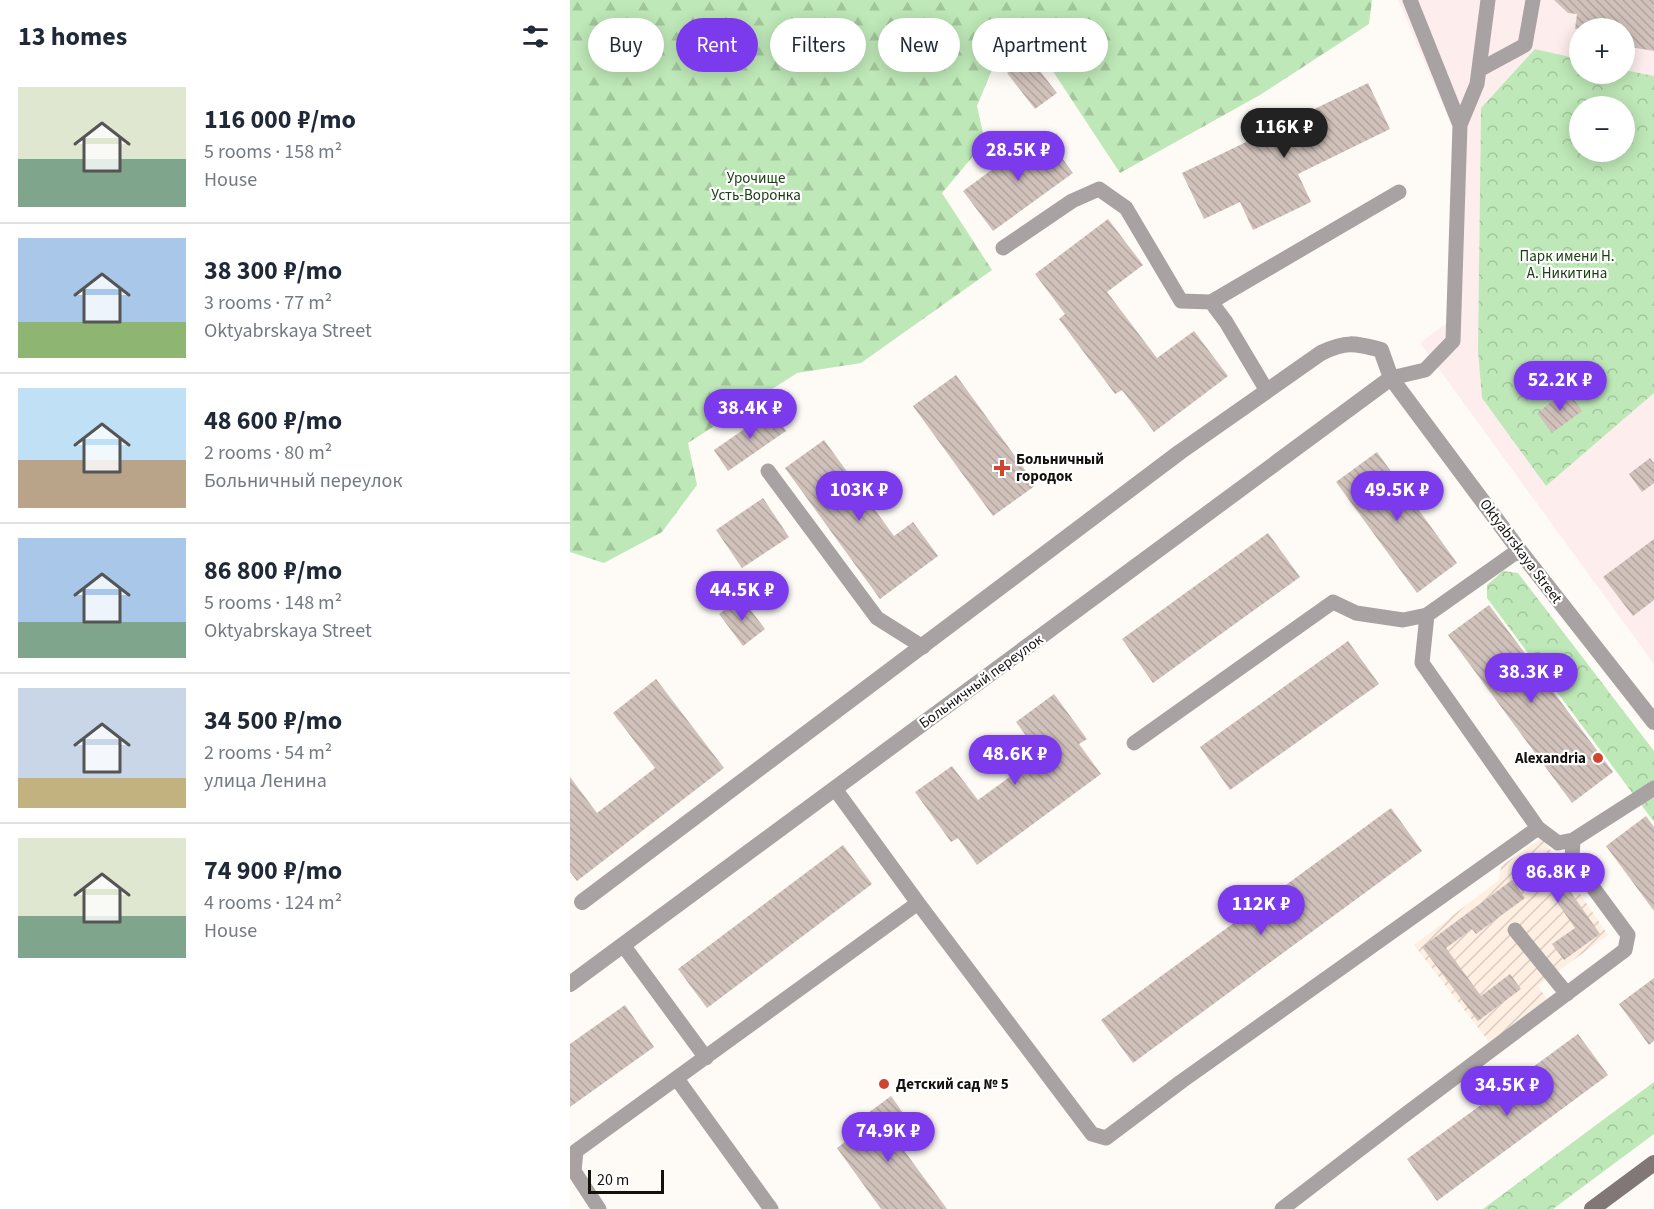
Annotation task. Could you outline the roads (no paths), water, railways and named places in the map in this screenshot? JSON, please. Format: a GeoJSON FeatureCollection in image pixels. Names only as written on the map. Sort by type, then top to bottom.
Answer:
{"type":"FeatureCollection","features":[{"type":"Feature","properties":{"kind":"main road"},"geometry":{"type":"LineString","coordinates":[[1592,1209],[1654,1163]]}},
{"type":"Feature","properties":{"kind":"street","name":"Oktyabrskaya Street"},"geometry":{"type":"LineString","coordinates":[[1267,390],[1321,353],[1339,344],[1359,344],[1381,350],[1391,378],[1519,550],[1654,722]]}},
{"type":"Feature","properties":{"kind":"street","name":"Больничный переулок"},"geometry":{"type":"LineString","coordinates":[[570,984],[1391,378]]}},
{"type":"Feature","properties":{"kind":"street"},"geometry":{"type":"LineString","coordinates":[[576,904],[1180,452],[1267,390]]}},
{"type":"Feature","properties":{"kind":"lane"},"geometry":{"type":"LineString","coordinates":[[1410,0],[1460,125]]}},
{"type":"Feature","properties":{"kind":"lane"},"geometry":{"type":"LineString","coordinates":[[1391,378],[1425,370],[1453,341],[1460,125],[1477,84],[1488,0]]}},
{"type":"Feature","properties":{"kind":"lane"},"geometry":{"type":"LineString","coordinates":[[1479,70],[1526,45],[1533,0]]}},
{"type":"Feature","properties":{"kind":"lane"},"geometry":{"type":"LineString","coordinates":[[1003,248],[1072,201],[1099,189],[1126,208],[1181,301],[1211,302],[1399,192]]}},
{"type":"Feature","properties":{"kind":"lane"},"geometry":{"type":"LineString","coordinates":[[1211,302],[1226,322],[1267,390]]}},
{"type":"Feature","properties":{"kind":"lane"},"geometry":{"type":"LineString","coordinates":[[768,471],[877,618],[922,647]]}},
{"type":"Feature","properties":{"kind":"lane"},"geometry":{"type":"LineString","coordinates":[[1134,743],[1333,602],[1356,613],[1403,620],[1427,615],[1519,550]]}},
{"type":"Feature","properties":{"kind":"lane"},"geometry":{"type":"LineString","coordinates":[[1427,615],[1422,663],[1538,828],[1558,843],[1573,840],[1654,788]]}},
{"type":"Feature","properties":{"kind":"lane"},"geometry":{"type":"LineString","coordinates":[[835,789],[1092,1134],[1106,1138],[1182,1081],[1538,828]]}},
{"type":"Feature","properties":{"kind":"lane"},"geometry":{"type":"LineString","coordinates":[[1282,1209],[1625,951],[1628,935],[1572,859],[1573,840]]}},
{"type":"Feature","properties":{"kind":"lane"},"geometry":{"type":"LineString","coordinates":[[599,1209],[574,1171],[576,1151],[918,903]]}},
{"type":"Feature","properties":{"kind":"lane"},"geometry":{"type":"LineString","coordinates":[[1515,930],[1568,994]]}},
{"type":"Feature","properties":{"kind":"lane"},"geometry":{"type":"LineString","coordinates":[[623,945],[706,1058]]}},
{"type":"Feature","properties":{"kind":"lane"},"geometry":{"type":"LineString","coordinates":[[676,1079],[771,1209]]}},
{"type":"Feature","properties":{"kind":"place","name":"Больничный городок"},"geometry":{"type":"Point","coordinates":[1002,468]}},
{"type":"Feature","properties":{"kind":"place","name":"Alexandria"},"geometry":{"type":"Point","coordinates":[1598,758]}},
{"type":"Feature","properties":{"kind":"place","name":"Детский сад № 5"},"geometry":{"type":"Point","coordinates":[884,1084]}},
{"type":"Feature","properties":{"kind":"park label","name":"Урочище Усть-Воронка"},"geometry":{"type":"Point","coordinates":[756,186]}},
{"type":"Feature","properties":{"kind":"park label","name":"Парк имени Н. А. Никитина"},"geometry":{"type":"Point","coordinates":[1567,264]}}]}
